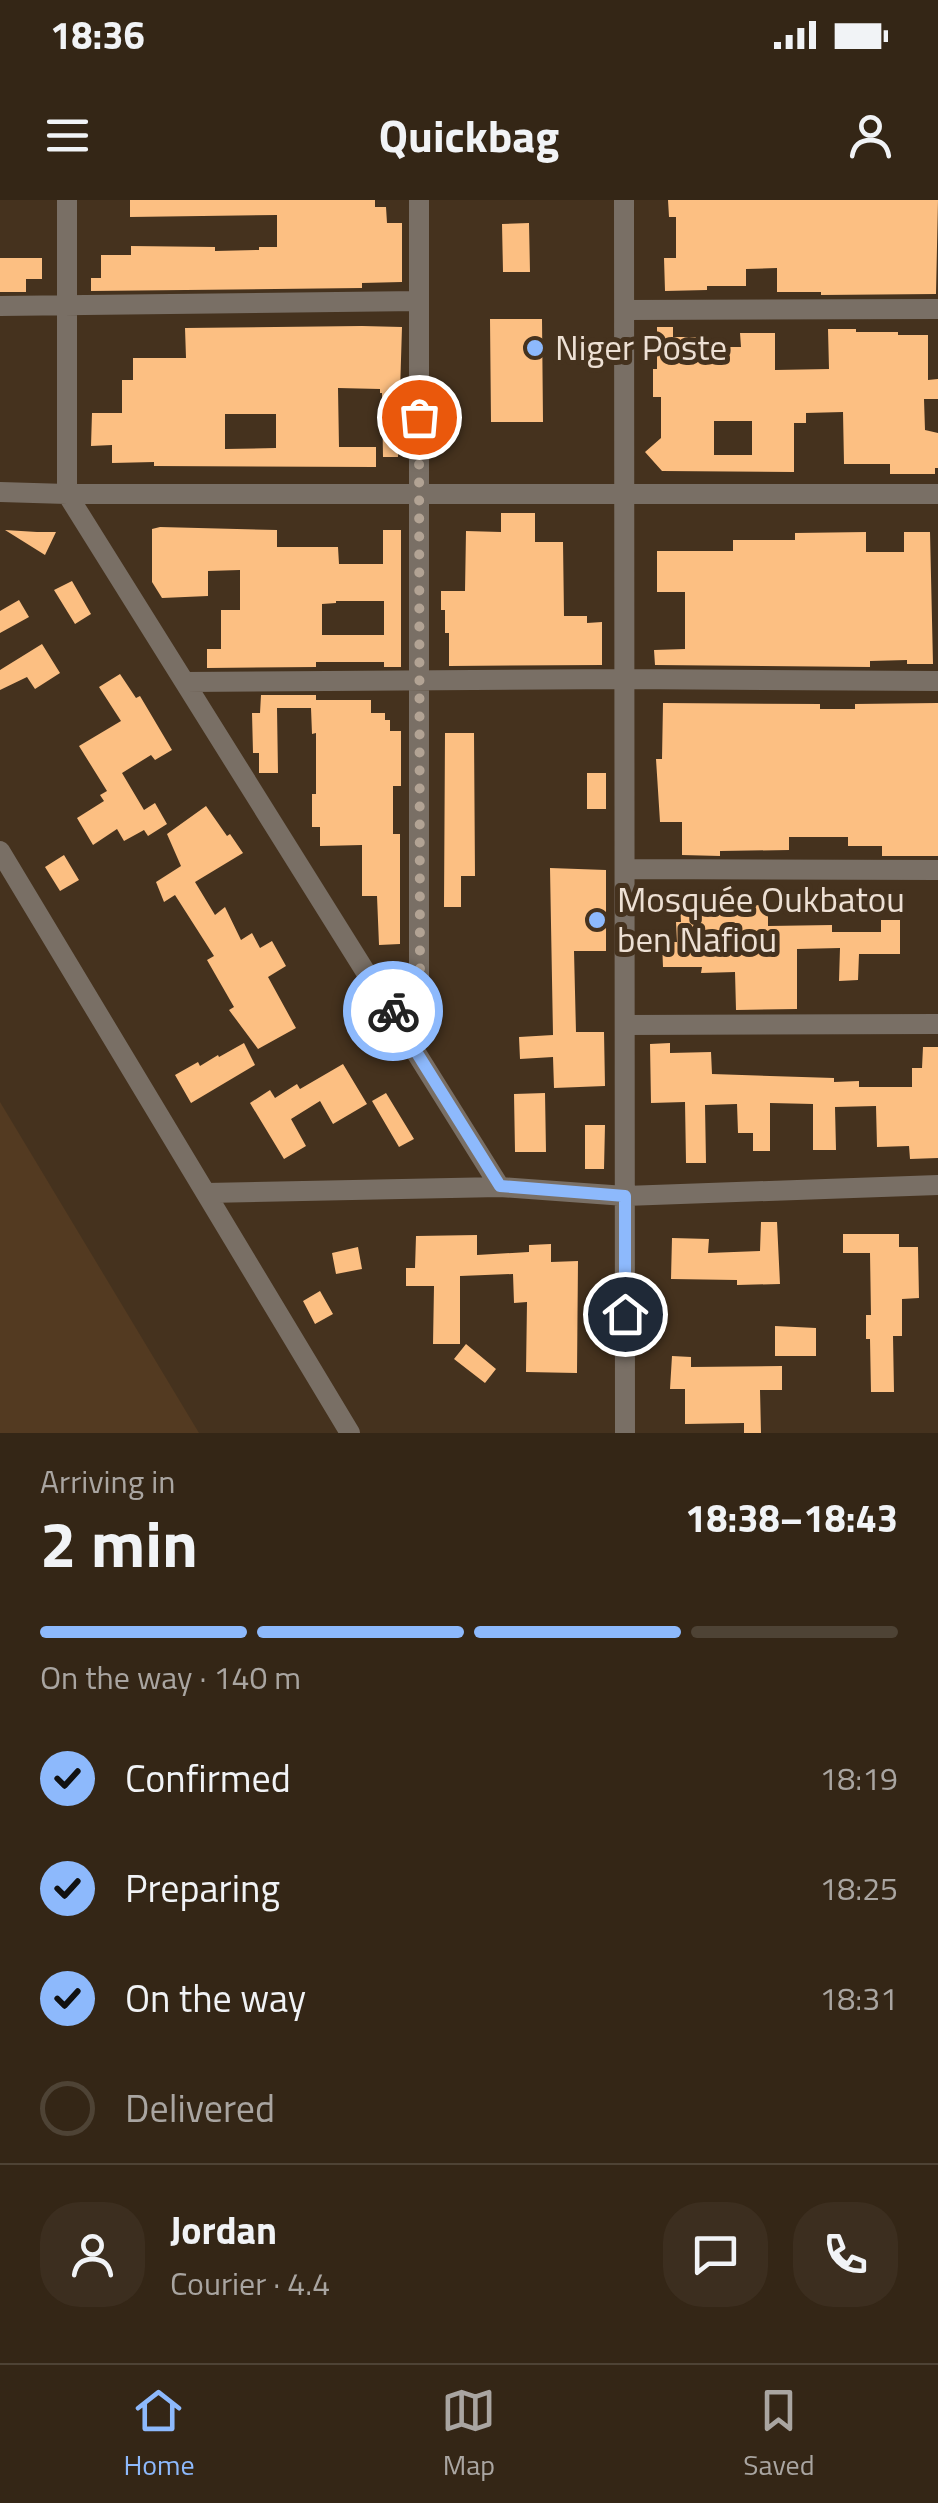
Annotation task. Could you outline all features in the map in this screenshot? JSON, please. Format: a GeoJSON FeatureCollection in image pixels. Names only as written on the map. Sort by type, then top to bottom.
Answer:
{"type":"FeatureCollection","features":[{"type":"Feature","properties":{"kind":"street"},"geometry":{"type":"LineString","coordinates":[[67,200],[67,494],[500,1186]]}},
{"type":"Feature","properties":{"kind":"street"},"geometry":{"type":"LineString","coordinates":[[392,1013],[420,985],[419,200]]}},
{"type":"Feature","properties":{"kind":"street"},"geometry":{"type":"LineString","coordinates":[[624,200],[625,1433]]}},
{"type":"Feature","properties":{"kind":"street"},"geometry":{"type":"LineString","coordinates":[[0,306],[419,300]]}},
{"type":"Feature","properties":{"kind":"street"},"geometry":{"type":"LineString","coordinates":[[625,310],[938,309]]}},
{"type":"Feature","properties":{"kind":"street"},"geometry":{"type":"LineString","coordinates":[[0,492],[938,494]]}},
{"type":"Feature","properties":{"kind":"street"},"geometry":{"type":"LineString","coordinates":[[185,682],[938,680]]}},
{"type":"Feature","properties":{"kind":"street"},"geometry":{"type":"LineString","coordinates":[[0,850],[350,1433]]}},
{"type":"Feature","properties":{"kind":"street"},"geometry":{"type":"LineString","coordinates":[[625,869],[938,870]]}},
{"type":"Feature","properties":{"kind":"street"},"geometry":{"type":"LineString","coordinates":[[625,1025],[938,1024]]}},
{"type":"Feature","properties":{"kind":"street"},"geometry":{"type":"LineString","coordinates":[[206,1193],[500,1186],[625,1196],[938,1185]]}},
{"type":"Feature","properties":{"kind":"shaded area"},"geometry":{"type":"Polygon","coordinates":[[[0,1102],[199,1433],[0,1433],[0,1102]]]}},
{"type":"Feature","properties":{"kind":"building"},"geometry":{"type":"Polygon","coordinates":[[[130,200],[375,200],[375,207],[386,207],[387,223],[402,223],[402,282],[362,283],[362,288],[91,291],[91,278],[101,278],[101,255],[131,255],[131,246],[215,247],[215,251],[277,247],[277,215],[130,217],[130,200]]]}},
{"type":"Feature","properties":{"kind":"building"},"geometry":{"type":"Polygon","coordinates":[[[668,200],[938,200],[936,294],[777,292],[777,268],[746,269],[746,286],[665,291],[664,258],[676,258],[676,217],[669,217],[668,200]]]}},
{"type":"Feature","properties":{"kind":"building"},"geometry":{"type":"Polygon","coordinates":[[[529,223],[530,272],[503,272],[502,224],[529,223]]]}},
{"type":"Feature","properties":{"kind":"building"},"geometry":{"type":"Polygon","coordinates":[[[0,258],[42,258],[42,279],[26,279],[26,292],[0,292],[0,258]]]}},
{"type":"Feature","properties":{"kind":"building"},"geometry":{"type":"Polygon","coordinates":[[[490,319],[542,319],[543,422],[491,422],[490,319]]]}},
{"type":"Feature","properties":{"kind":"building"},"geometry":{"type":"Polygon","coordinates":[[[402,327],[398,457],[383,457],[380,389],[338,388],[339,447],[376,447],[376,467],[112,463],[112,445],[91,446],[92,413],[122,413],[122,380],[133,380],[133,358],[186,358],[185,328],[402,327]],[[225,414],[225,449],[276,448],[276,414],[225,414]]]}},
{"type":"Feature","properties":{"kind":"building"},"geometry":{"type":"Polygon","coordinates":[[[657,327],[673,327],[673,337],[696,337],[696,347],[741,347],[740,333],[775,333],[775,370],[829,369],[828,329],[928,335],[928,380],[938,379],[938,399],[924,399],[925,430],[938,433],[938,468],[935,474],[890,474],[890,464],[844,464],[843,412],[806,413],[806,423],[794,423],[794,472],[662,471],[645,452],[661,438],[661,397],[653,397],[653,369],[657,369],[657,327]],[[714,421],[714,455],[752,455],[752,421],[714,421]]]}},
{"type":"Feature","properties":{"kind":"building"},"geometry":{"type":"Polygon","coordinates":[[[501,513],[535,513],[535,542],[563,542],[564,616],[587,616],[587,623],[602,622],[602,665],[449,666],[449,633],[445,633],[441,591],[465,591],[466,531],[501,532],[501,513]]]}},
{"type":"Feature","properties":{"kind":"building"},"geometry":{"type":"Polygon","coordinates":[[[152,529],[277,530],[277,547],[338,547],[339,564],[383,564],[383,530],[401,530],[401,667],[384,667],[384,662],[316,662],[316,667],[207,668],[207,649],[221,649],[221,610],[240,610],[240,570],[208,571],[208,596],[162,598],[152,582],[152,529]],[[384,601],[322,604],[322,635],[384,635],[384,601]]]}},
{"type":"Feature","properties":{"kind":"building"},"geometry":{"type":"Polygon","coordinates":[[[5,530],[37,532],[56,532],[45,555],[5,530]]]}},
{"type":"Feature","properties":{"kind":"building"},"geometry":{"type":"Polygon","coordinates":[[[866,532],[866,552],[904,552],[904,532],[930,532],[933,664],[907,664],[907,660],[870,661],[870,667],[655,665],[654,650],[685,649],[685,592],[657,592],[657,551],[733,551],[733,540],[795,540],[795,533],[866,532]]]}},
{"type":"Feature","properties":{"kind":"building"},"geometry":{"type":"Polygon","coordinates":[[[72,581],[91,614],[75,624],[54,590],[72,581]]]}},
{"type":"Feature","properties":{"kind":"building"},"geometry":{"type":"Polygon","coordinates":[[[19,600],[29,617],[0,633],[0,611],[19,600]]]}},
{"type":"Feature","properties":{"kind":"building"},"geometry":{"type":"Polygon","coordinates":[[[42,644],[60,673],[35,689],[27,677],[0,690],[0,670],[42,644]]]}},
{"type":"Feature","properties":{"kind":"building"},"geometry":{"type":"Polygon","coordinates":[[[120,674],[136,698],[140,696],[172,750],[155,760],[151,755],[122,773],[144,810],[155,803],[167,824],[148,836],[144,830],[124,841],[117,829],[93,845],[77,818],[104,801],[100,795],[107,791],[79,746],[121,721],[99,687],[120,674]]]}},
{"type":"Feature","properties":{"kind":"building"},"geometry":{"type":"Polygon","coordinates":[[[261,695],[371,700],[371,713],[385,713],[390,731],[401,731],[401,786],[393,786],[393,834],[400,834],[400,944],[379,945],[377,896],[362,896],[362,845],[320,846],[320,827],[312,827],[316,733],[312,734],[311,708],[277,708],[278,773],[259,773],[259,753],[253,753],[252,713],[260,713],[261,695]]]}},
{"type":"Feature","properties":{"kind":"building"},"geometry":{"type":"Polygon","coordinates":[[[663,703],[820,704],[820,709],[855,709],[855,704],[938,703],[938,856],[882,856],[882,846],[848,846],[848,837],[789,837],[789,850],[682,855],[682,822],[660,822],[656,759],[662,759],[663,703]]]}},
{"type":"Feature","properties":{"kind":"building"},"geometry":{"type":"Polygon","coordinates":[[[445,733],[474,733],[475,876],[461,876],[461,907],[444,907],[445,733]]]}},
{"type":"Feature","properties":{"kind":"building"},"geometry":{"type":"Polygon","coordinates":[[[587,773],[606,773],[606,809],[587,809],[587,773]]]}},
{"type":"Feature","properties":{"kind":"building"},"geometry":{"type":"Polygon","coordinates":[[[206,806],[243,853],[195,882],[215,915],[225,907],[241,940],[252,933],[260,948],[272,941],[286,966],[268,977],[296,1028],[258,1049],[229,1010],[234,1007],[207,960],[214,956],[175,895],[164,902],[156,882],[181,866],[167,834],[206,806]]]}},
{"type":"Feature","properties":{"kind":"building"},"geometry":{"type":"Polygon","coordinates":[[[64,855],[79,880],[60,891],[45,867],[64,855]]]}},
{"type":"Feature","properties":{"kind":"building"},"geometry":{"type":"Polygon","coordinates":[[[550,868],[606,870],[606,951],[574,951],[576,1032],[604,1032],[605,1086],[554,1088],[553,1057],[520,1059],[519,1037],[553,1035],[550,868]]]}},
{"type":"Feature","properties":{"kind":"building"},"geometry":{"type":"Polygon","coordinates":[[[680,902],[768,905],[768,926],[832,925],[832,932],[881,932],[881,920],[900,920],[900,954],[859,954],[858,980],[839,981],[840,948],[797,949],[797,1009],[736,1010],[735,972],[701,973],[702,967],[663,967],[662,942],[677,942],[680,902]]]}},
{"type":"Feature","properties":{"kind":"building"},"geometry":{"type":"Polygon","coordinates":[[[244,1043],[255,1065],[191,1103],[175,1075],[244,1043]]]}},
{"type":"Feature","properties":{"kind":"building"},"geometry":{"type":"Polygon","coordinates":[[[670,1043],[670,1053],[711,1052],[712,1074],[834,1078],[834,1082],[859,1081],[859,1087],[912,1087],[912,1068],[922,1068],[923,1047],[938,1047],[938,1158],[910,1159],[909,1146],[877,1147],[876,1106],[835,1107],[836,1150],[813,1150],[813,1104],[770,1103],[770,1151],[753,1151],[753,1133],[738,1133],[737,1104],[705,1105],[706,1163],[686,1163],[685,1102],[651,1103],[650,1044],[670,1043]]]}},
{"type":"Feature","properties":{"kind":"building"},"geometry":{"type":"Polygon","coordinates":[[[343,1064],[367,1104],[333,1124],[320,1101],[291,1119],[306,1146],[284,1159],[250,1103],[270,1090],[275,1098],[297,1084],[300,1089],[343,1064]]]}},
{"type":"Feature","properties":{"kind":"building"},"geometry":{"type":"Polygon","coordinates":[[[386,1093],[414,1139],[399,1147],[372,1101],[386,1093]]]}},
{"type":"Feature","properties":{"kind":"building"},"geometry":{"type":"Polygon","coordinates":[[[545,1093],[546,1152],[515,1152],[514,1094],[545,1093]]]}},
{"type":"Feature","properties":{"kind":"building"},"geometry":{"type":"Polygon","coordinates":[[[585,1125],[605,1125],[604,1169],[585,1169],[585,1125]]]}},
{"type":"Feature","properties":{"kind":"building"},"geometry":{"type":"Polygon","coordinates":[[[761,1222],[777,1222],[780,1284],[671,1279],[672,1238],[709,1239],[708,1253],[760,1251],[761,1222]]]}},
{"type":"Feature","properties":{"kind":"building"},"geometry":{"type":"Polygon","coordinates":[[[843,1234],[899,1234],[899,1247],[918,1247],[919,1298],[902,1299],[902,1336],[893,1336],[894,1392],[871,1392],[870,1339],[866,1339],[866,1315],[871,1315],[870,1253],[843,1253],[843,1234]]]}},
{"type":"Feature","properties":{"kind":"building"},"geometry":{"type":"Polygon","coordinates":[[[477,1235],[477,1255],[529,1252],[529,1245],[551,1244],[551,1262],[578,1261],[577,1373],[526,1372],[527,1302],[514,1303],[513,1274],[460,1276],[460,1344],[433,1344],[434,1286],[406,1286],[406,1268],[415,1268],[416,1236],[477,1235]]]}},
{"type":"Feature","properties":{"kind":"building"},"geometry":{"type":"Polygon","coordinates":[[[358,1247],[362,1269],[336,1274],[332,1253],[358,1247]]]}},
{"type":"Feature","properties":{"kind":"building"},"geometry":{"type":"Polygon","coordinates":[[[320,1291],[333,1314],[315,1324],[303,1301],[320,1291]]]}},
{"type":"Feature","properties":{"kind":"building"},"geometry":{"type":"Polygon","coordinates":[[[775,1326],[816,1328],[816,1356],[775,1356],[775,1326]]]}},
{"type":"Feature","properties":{"kind":"building"},"geometry":{"type":"Polygon","coordinates":[[[466,1344],[496,1369],[485,1383],[454,1359],[466,1344]]]}},
{"type":"Feature","properties":{"kind":"building"},"geometry":{"type":"Polygon","coordinates":[[[672,1356],[691,1357],[691,1367],[782,1366],[782,1390],[760,1390],[761,1433],[744,1433],[744,1423],[685,1424],[685,1389],[670,1389],[672,1356]]]}},
{"type":"Feature","properties":{"kind":"way so far"},"geometry":{"type":"LineString","coordinates":[[393,1011],[420,985],[419,417]]}},
{"type":"Feature","properties":{"kind":"place","name":"Niger Poste"},"geometry":{"type":"Point","coordinates":[535,348]}},
{"type":"Feature","properties":{"kind":"place","name":"Mosquée Oukbatou ben Nafiou"},"geometry":{"type":"Point","coordinates":[597,920]}},
{"type":"Feature","properties":{"kind":"route"},"geometry":{"type":"LineString","coordinates":[[393,1011],[500,1186],[625,1196],[625,1314]]}}]}
